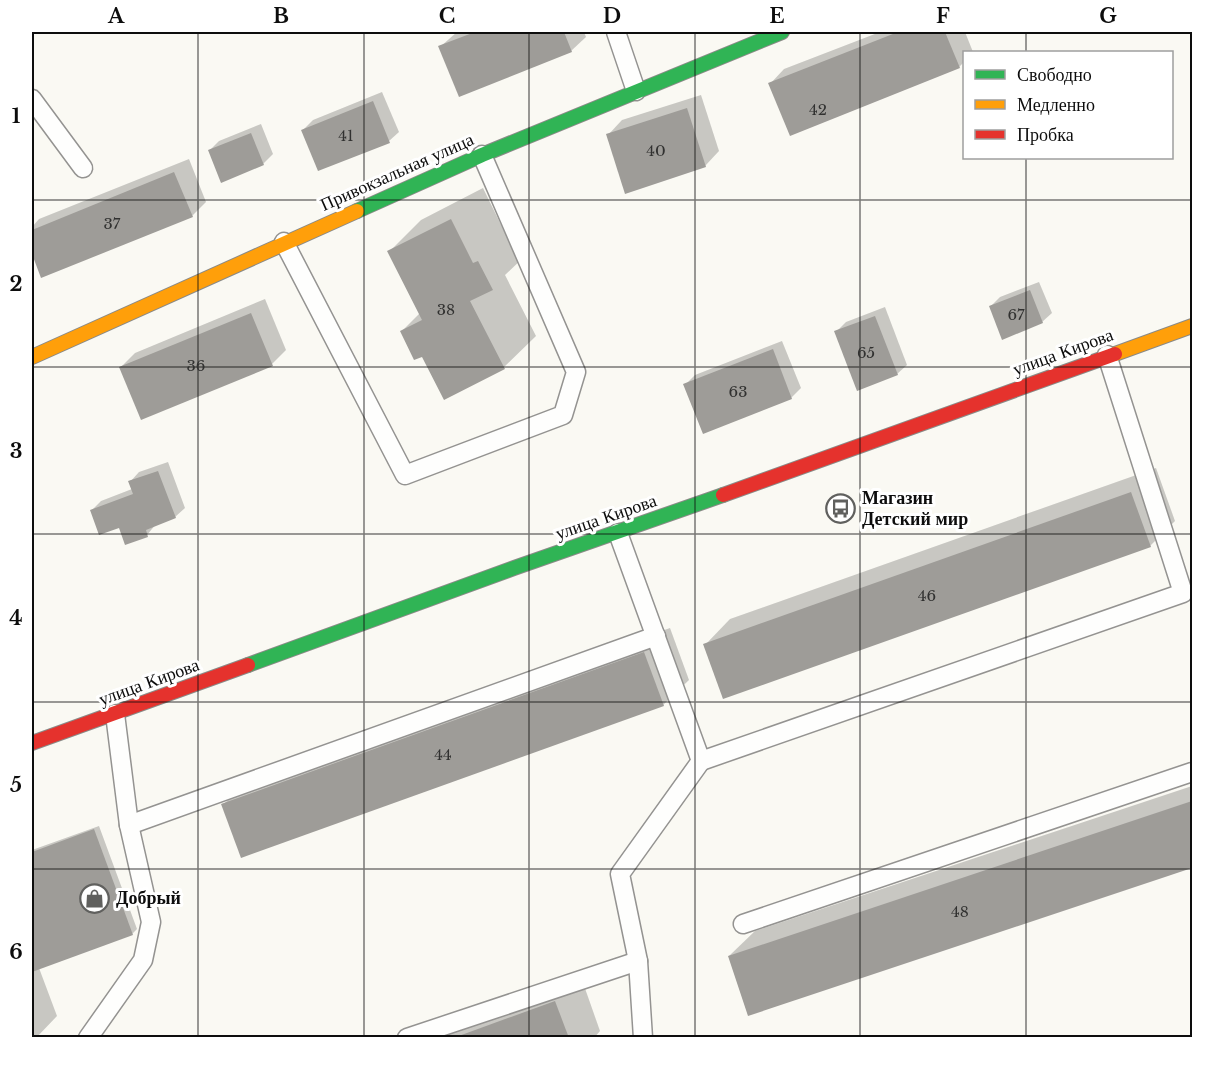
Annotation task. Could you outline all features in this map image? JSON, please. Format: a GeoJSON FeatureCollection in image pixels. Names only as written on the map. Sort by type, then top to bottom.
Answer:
{"type":"FeatureCollection","features":[{"type":"Feature","properties":{"kind":"main road","name":"Привокзальная улица"},"geometry":{"type":"LineString","coordinates":[[32,357],[482,155],[782,32]]}},
{"type":"Feature","properties":{"kind":"main road","name":"улица Кирова"},"geometry":{"type":"LineString","coordinates":[[32,743],[1192,326]]}},
{"type":"Feature","properties":{"kind":"lane"},"geometry":{"type":"LineString","coordinates":[[616,32],[636,91]]}},
{"type":"Feature","properties":{"kind":"lane"},"geometry":{"type":"LineString","coordinates":[[32,99],[83,168]]}},
{"type":"Feature","properties":{"kind":"lane"},"geometry":{"type":"LineString","coordinates":[[284,242],[405,475],[563,415],[576,372],[482,155]]}},
{"type":"Feature","properties":{"kind":"lane"},"geometry":{"type":"LineString","coordinates":[[643,1038],[638,961],[620,874],[701,760],[1184,593],[1107,355]]}},
{"type":"Feature","properties":{"kind":"lane"},"geometry":{"type":"LineString","coordinates":[[618,533],[701,760]]}},
{"type":"Feature","properties":{"kind":"lane"},"geometry":{"type":"LineString","coordinates":[[129,825],[656,636]]}},
{"type":"Feature","properties":{"kind":"lane"},"geometry":{"type":"LineString","coordinates":[[88,1038],[142,960],[151,922],[129,825],[115,714]]}},
{"type":"Feature","properties":{"kind":"lane"},"geometry":{"type":"LineString","coordinates":[[743,924],[1192,772]]}},
{"type":"Feature","properties":{"kind":"lane"},"geometry":{"type":"LineString","coordinates":[[407,1038],[638,961]]}},
{"type":"Feature","properties":{"kind":"building"},"geometry":{"type":"Polygon","coordinates":[[[475,32],[564,32],[572,52],[459,97],[438,46],[475,32]]]}},
{"type":"Feature","properties":{"kind":"building"},"geometry":{"type":"Polygon","coordinates":[[[898,32],[945,32],[960,68],[790,136],[768,83],[898,32]]]}},
{"type":"Feature","properties":{"kind":"building"},"geometry":{"type":"Polygon","coordinates":[[[373,101],[390,143],[318,171],[301,130],[373,101]]]}},
{"type":"Feature","properties":{"kind":"building"},"geometry":{"type":"Polygon","coordinates":[[[687,108],[706,167],[625,194],[606,134],[687,108]]]}},
{"type":"Feature","properties":{"kind":"building"},"geometry":{"type":"Polygon","coordinates":[[[251,133],[264,165],[221,183],[208,150],[251,133]]]}},
{"type":"Feature","properties":{"kind":"building"},"geometry":{"type":"Polygon","coordinates":[[[174,172],[193,217],[41,278],[32,254],[32,230],[174,172]]]}},
{"type":"Feature","properties":{"kind":"building"},"geometry":{"type":"Polygon","coordinates":[[[451,219],[473,263],[478,261],[493,290],[470,301],[505,369],[444,400],[422,357],[414,360],[400,331],[422,320],[387,251],[451,219]]]}},
{"type":"Feature","properties":{"kind":"building"},"geometry":{"type":"Polygon","coordinates":[[[1030,290],[1043,323],[1002,340],[989,306],[1030,290]]]}},
{"type":"Feature","properties":{"kind":"building"},"geometry":{"type":"Polygon","coordinates":[[[251,313],[273,366],[141,420],[119,367],[251,313]]]}},
{"type":"Feature","properties":{"kind":"building"},"geometry":{"type":"Polygon","coordinates":[[[875,316],[898,375],[857,391],[834,331],[875,316]]]}},
{"type":"Feature","properties":{"kind":"building"},"geometry":{"type":"Polygon","coordinates":[[[773,349],[792,399],[703,434],[683,384],[773,349]]]}},
{"type":"Feature","properties":{"kind":"building"},"geometry":{"type":"Polygon","coordinates":[[[158,471],[176,518],[146,530],[148,537],[125,545],[119,528],[99,535],[90,510],[133,494],[128,481],[158,471]]]}},
{"type":"Feature","properties":{"kind":"building"},"geometry":{"type":"Polygon","coordinates":[[[1131,492],[1151,547],[723,699],[703,644],[1131,492]]]}},
{"type":"Feature","properties":{"kind":"building"},"geometry":{"type":"Polygon","coordinates":[[[644,652],[664,706],[241,858],[221,804],[644,652]]]}},
{"type":"Feature","properties":{"kind":"building"},"geometry":{"type":"Polygon","coordinates":[[[1192,801],[1192,868],[748,1016],[728,956],[1192,801]]]}},
{"type":"Feature","properties":{"kind":"building"},"geometry":{"type":"Polygon","coordinates":[[[94,829],[133,935],[32,972],[32,852],[94,829]]]}},
{"type":"Feature","properties":{"kind":"building"},"geometry":{"type":"Polygon","coordinates":[[[555,1001],[569,1038],[456,1038],[456,1037],[555,1001]]]}},
{"type":"Feature","properties":{"kind":"traffic: fast"},"geometry":{"type":"LineString","coordinates":[[357,211],[482,155],[782,32]]}},
{"type":"Feature","properties":{"kind":"traffic: fast"},"geometry":{"type":"LineString","coordinates":[[248,665],[723,495]]}},
{"type":"Feature","properties":{"kind":"traffic: slow"},"geometry":{"type":"LineString","coordinates":[[32,357],[357,211]]}},
{"type":"Feature","properties":{"kind":"traffic: slow"},"geometry":{"type":"LineString","coordinates":[[1115,354],[1192,326]]}},
{"type":"Feature","properties":{"kind":"traffic: jam"},"geometry":{"type":"LineString","coordinates":[[723,495],[1115,354]]}},
{"type":"Feature","properties":{"kind":"traffic: jam"},"geometry":{"type":"LineString","coordinates":[[32,743],[248,665]]}},
{"type":"Feature","properties":{"kind":"place","name":"Магазин Детский мир"},"geometry":{"type":"Point","coordinates":[841,508]}},
{"type":"Feature","properties":{"kind":"place","name":"Добрый"},"geometry":{"type":"Point","coordinates":[95,898]}}]}
